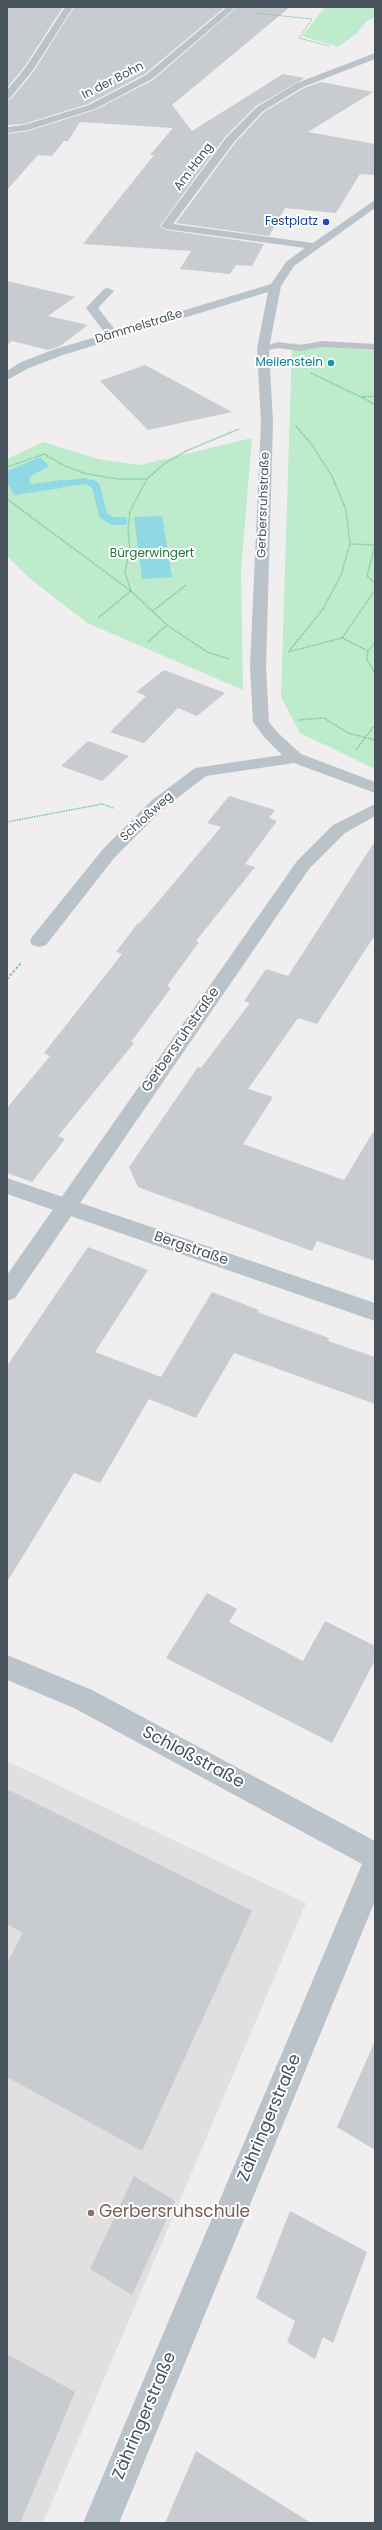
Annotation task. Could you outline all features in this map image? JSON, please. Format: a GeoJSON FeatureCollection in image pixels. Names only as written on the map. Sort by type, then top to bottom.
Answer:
{"type":"FeatureCollection","features":[{"type":"Feature","properties":{"kind":"street"},"geometry":{"type":"LineString","coordinates":[[7,96],[30,68],[69,7]]}},
{"type":"Feature","properties":{"kind":"street","name":"In der Bohn"},"geometry":{"type":"LineString","coordinates":[[7,130],[25,128],[92,107],[149,77],[230,8]]}},
{"type":"Feature","properties":{"kind":"street","name":"Am Hang"},"geometry":{"type":"LineString","coordinates":[[313,246],[166,226],[230,140],[260,109],[300,85],[375,56]]}},
{"type":"Feature","properties":{"kind":"street","name":"Gerbersruhstraße"},"geometry":{"type":"LineString","coordinates":[[261,722],[258,667],[266,417],[263,348],[275,286],[290,264],[375,202]]}},
{"type":"Feature","properties":{"kind":"street","name":"Dämmelstraße"},"geometry":{"type":"LineString","coordinates":[[7,376],[25,365],[59,352],[275,286]]}},
{"type":"Feature","properties":{"kind":"street"},"geometry":{"type":"LineString","coordinates":[[108,292],[92,308],[113,335]]}},
{"type":"Feature","properties":{"kind":"street"},"geometry":{"type":"LineString","coordinates":[[261,722],[271,736],[295,758],[375,788]]}},
{"type":"Feature","properties":{"kind":"street","name":"Schloßweg"},"geometry":{"type":"LineString","coordinates":[[39,941],[109,853],[157,805],[201,772],[295,758]]}},
{"type":"Feature","properties":{"kind":"street","name":"Gerbersruhstraße"},"geometry":{"type":"LineString","coordinates":[[7,1292],[304,865],[339,829],[375,809]]}},
{"type":"Feature","properties":{"kind":"street","name":"Bergstraße"},"geometry":{"type":"LineString","coordinates":[[7,1186],[375,1312]]}},
{"type":"Feature","properties":{"kind":"street","name":"Schloßstraße"},"geometry":{"type":"LineString","coordinates":[[7,1668],[83,1699],[375,1856]]}},
{"type":"Feature","properties":{"kind":"street","name":"Zähringerstraße"},"geometry":{"type":"LineString","coordinates":[[101,2523],[375,1867]]}},
{"type":"Feature","properties":{"kind":"lane"},"geometry":{"type":"LineString","coordinates":[[263,348],[278,345],[300,348],[323,344],[375,347]]}},
{"type":"Feature","properties":{"kind":"path"},"geometry":{"type":"LineString","coordinates":[[230,8],[312,20],[299,38],[367,56],[375,56]]}},
{"type":"Feature","properties":{"kind":"path"},"geometry":{"type":"LineString","coordinates":[[263,348],[362,397],[375,405]]}},
{"type":"Feature","properties":{"kind":"path"},"geometry":{"type":"LineString","coordinates":[[362,397],[375,396]]}},
{"type":"Feature","properties":{"kind":"path"},"geometry":{"type":"LineString","coordinates":[[131,591],[125,572],[130,548],[128,530],[130,511],[147,479],[164,464],[186,450],[284,411],[320,457],[332,476],[346,510],[350,544],[341,575],[323,609],[288,652],[342,638],[375,590]]}},
{"type":"Feature","properties":{"kind":"path"},"geometry":{"type":"LineString","coordinates":[[7,467],[44,454],[65,466],[87,474],[118,478],[147,479]]}},
{"type":"Feature","properties":{"kind":"path"},"geometry":{"type":"LineString","coordinates":[[7,499],[131,591],[153,610],[166,625],[207,652],[258,667]]}},
{"type":"Feature","properties":{"kind":"path"},"geometry":{"type":"LineString","coordinates":[[350,544],[375,545],[367,576],[375,583]]}},
{"type":"Feature","properties":{"kind":"path"},"geometry":{"type":"LineString","coordinates":[[153,610],[186,586]]}},
{"type":"Feature","properties":{"kind":"path"},"geometry":{"type":"LineString","coordinates":[[98,618],[131,591]]}},
{"type":"Feature","properties":{"kind":"path"},"geometry":{"type":"LineString","coordinates":[[148,642],[166,625]]}},
{"type":"Feature","properties":{"kind":"path"},"geometry":{"type":"LineString","coordinates":[[342,638],[368,651]]}},
{"type":"Feature","properties":{"kind":"path"},"geometry":{"type":"LineString","coordinates":[[375,642],[368,651],[367,660],[375,673]]}},
{"type":"Feature","properties":{"kind":"path"},"geometry":{"type":"LineString","coordinates":[[261,722],[324,718],[348,733],[375,740]]}},
{"type":"Feature","properties":{"kind":"path"},"geometry":{"type":"LineString","coordinates":[[352,755],[375,725]]}},
{"type":"Feature","properties":{"kind":"path"},"geometry":{"type":"LineString","coordinates":[[7,822],[102,804],[144,819]]}},
{"type":"Feature","properties":{"kind":"shaded area","name":"Gerbersruhschule"},"geometry":{"type":"Polygon","coordinates":[[[7,1761],[306,1903],[43,2523],[7,2523],[7,1761]]]}},
{"type":"Feature","properties":{"kind":"green space"},"geometry":{"type":"Polygon","coordinates":[[[325,7],[375,7],[375,17],[367,21],[356,34],[338,47],[302,36],[325,7]]]}},
{"type":"Feature","properties":{"kind":"green space"},"geometry":{"type":"Polygon","coordinates":[[[292,343],[375,351],[375,769],[300,733],[281,697],[292,343]]]}},
{"type":"Feature","properties":{"kind":"green space","name":"Bürgerwingert"},"geometry":{"type":"Polygon","coordinates":[[[252,438],[241,571],[243,690],[87,623],[28,577],[7,556],[7,459],[43,442],[98,459],[140,465],[252,438]]]}},
{"type":"Feature","properties":{"kind":"water"},"geometry":{"type":"Polygon","coordinates":[[[40,457],[49,466],[31,476],[29,480],[35,492],[14,495],[7,483],[7,471],[40,457]]]}},
{"type":"Feature","properties":{"kind":"water"},"geometry":{"type":"Polygon","coordinates":[[[162,516],[172,577],[142,579],[134,517],[162,516]]]}},
{"type":"Feature","properties":{"kind":"building"},"geometry":{"type":"Polygon","coordinates":[[[7,7],[63,7],[25,66],[7,88],[7,7]]]}},
{"type":"Feature","properties":{"kind":"building"},"geometry":{"type":"Polygon","coordinates":[[[74,7],[225,7],[145,74],[88,104],[24,124],[7,125],[7,100],[11,99],[34,71],[74,7]]]}},
{"type":"Feature","properties":{"kind":"building"},"geometry":{"type":"Polygon","coordinates":[[[237,7],[290,7],[172,105],[192,131],[283,74],[305,78],[256,106],[225,137],[160,226],[166,230],[264,244],[252,266],[236,265],[230,274],[180,269],[191,251],[83,244],[154,155],[150,155],[173,128],[80,122],[68,141],[64,141],[52,156],[38,155],[7,190],[7,134],[28,131],[95,110],[153,80],[237,7]]]}},
{"type":"Feature","properties":{"kind":"building"},"geometry":{"type":"Polygon","coordinates":[[[321,82],[373,92],[308,132],[375,144],[375,175],[360,174],[336,213],[285,208],[269,236],[176,223],[235,143],[264,112],[304,88],[321,82]]]}},
{"type":"Feature","properties":{"kind":"building"},"geometry":{"type":"Polygon","coordinates":[[[7,281],[75,297],[48,316],[88,325],[60,346],[48,350],[12,341],[7,345],[7,281]]]}},
{"type":"Feature","properties":{"kind":"building"},"geometry":{"type":"Polygon","coordinates":[[[145,365],[232,412],[148,430],[100,381],[145,365]]]}},
{"type":"Feature","properties":{"kind":"building"},"geometry":{"type":"Polygon","coordinates":[[[164,670],[225,693],[197,716],[178,708],[144,743],[110,732],[146,696],[136,692],[164,670]]]}},
{"type":"Feature","properties":{"kind":"building"},"geometry":{"type":"Polygon","coordinates":[[[88,741],[129,756],[102,781],[61,766],[88,741]]]}},
{"type":"Feature","properties":{"kind":"building"},"geometry":{"type":"Polygon","coordinates":[[[229,796],[275,810],[269,818],[277,821],[245,864],[255,867],[196,941],[199,942],[167,986],[171,988],[131,1042],[134,1043],[58,1136],[65,1139],[32,1182],[7,1173],[7,1108],[50,1056],[44,1053],[122,954],[116,952],[138,923],[140,923],[221,827],[207,823],[229,796]]]}},
{"type":"Feature","properties":{"kind":"building"},"geometry":{"type":"Polygon","coordinates":[[[375,841],[375,935],[317,1024],[298,1018],[248,1089],[273,1097],[243,1144],[344,1180],[375,1129],[375,1261],[317,1241],[312,1251],[138,1187],[129,1167],[198,1067],[201,1068],[250,1003],[244,1001],[266,969],[288,976],[375,841]]]}},
{"type":"Feature","properties":{"kind":"building"},"geometry":{"type":"Polygon","coordinates":[[[88,1247],[148,1270],[95,1352],[161,1377],[212,1292],[259,1310],[257,1312],[329,1338],[328,1341],[375,1357],[375,1404],[234,1353],[196,1418],[149,1399],[100,1483],[74,1473],[7,1582],[7,1366],[88,1247]]]}},
{"type":"Feature","properties":{"kind":"building"},"geometry":{"type":"Polygon","coordinates":[[[207,1593],[237,1609],[229,1622],[303,1661],[325,1621],[375,1646],[375,1660],[332,1743],[166,1658],[207,1593]]]}},
{"type":"Feature","properties":{"kind":"building"},"geometry":{"type":"Polygon","coordinates":[[[7,1789],[252,1911],[142,2151],[7,2077],[7,1963],[23,1933],[7,1924],[7,1789]]]}},
{"type":"Feature","properties":{"kind":"building"},"geometry":{"type":"Polygon","coordinates":[[[375,2041],[375,2150],[337,2127],[375,2041]]]}},
{"type":"Feature","properties":{"kind":"building"},"geometry":{"type":"Polygon","coordinates":[[[134,2176],[175,2201],[132,2295],[90,2269],[134,2176]]]}},
{"type":"Feature","properties":{"kind":"building"},"geometry":{"type":"Polygon","coordinates":[[[290,2211],[367,2252],[333,2343],[323,2337],[315,2359],[287,2342],[295,2321],[256,2298],[290,2211]]]}},
{"type":"Feature","properties":{"kind":"building"},"geometry":{"type":"Polygon","coordinates":[[[7,2354],[75,2392],[20,2523],[7,2523],[7,2354]]]}},
{"type":"Feature","properties":{"kind":"building"},"geometry":{"type":"Polygon","coordinates":[[[196,2451],[311,2523],[165,2523],[196,2451]]]}},
{"type":"Feature","properties":{"kind":"waterway"},"geometry":{"type":"LineString","coordinates":[[54,485],[85,481],[94,484]]}},
{"type":"Feature","properties":{"kind":"waterway"},"geometry":{"type":"LineString","coordinates":[[54,485],[61,484]]}},
{"type":"Feature","properties":{"kind":"waterway"},"geometry":{"type":"LineString","coordinates":[[94,484],[96,486],[103,515],[112,521],[123,521]]}},
{"type":"Feature","properties":{"kind":"waterway"},"geometry":{"type":"LineString","coordinates":[[33,488],[54,485]]}},
{"type":"Feature","properties":{"kind":"place","name":"Festplatz"},"geometry":{"type":"Point","coordinates":[326,222]}},
{"type":"Feature","properties":{"kind":"place","name":"Meilenstein"},"geometry":{"type":"Point","coordinates":[331,363]}},
{"type":"Feature","properties":{"kind":"place","name":"Gerbersruhschule"},"geometry":{"type":"Point","coordinates":[91,2213]}}]}
